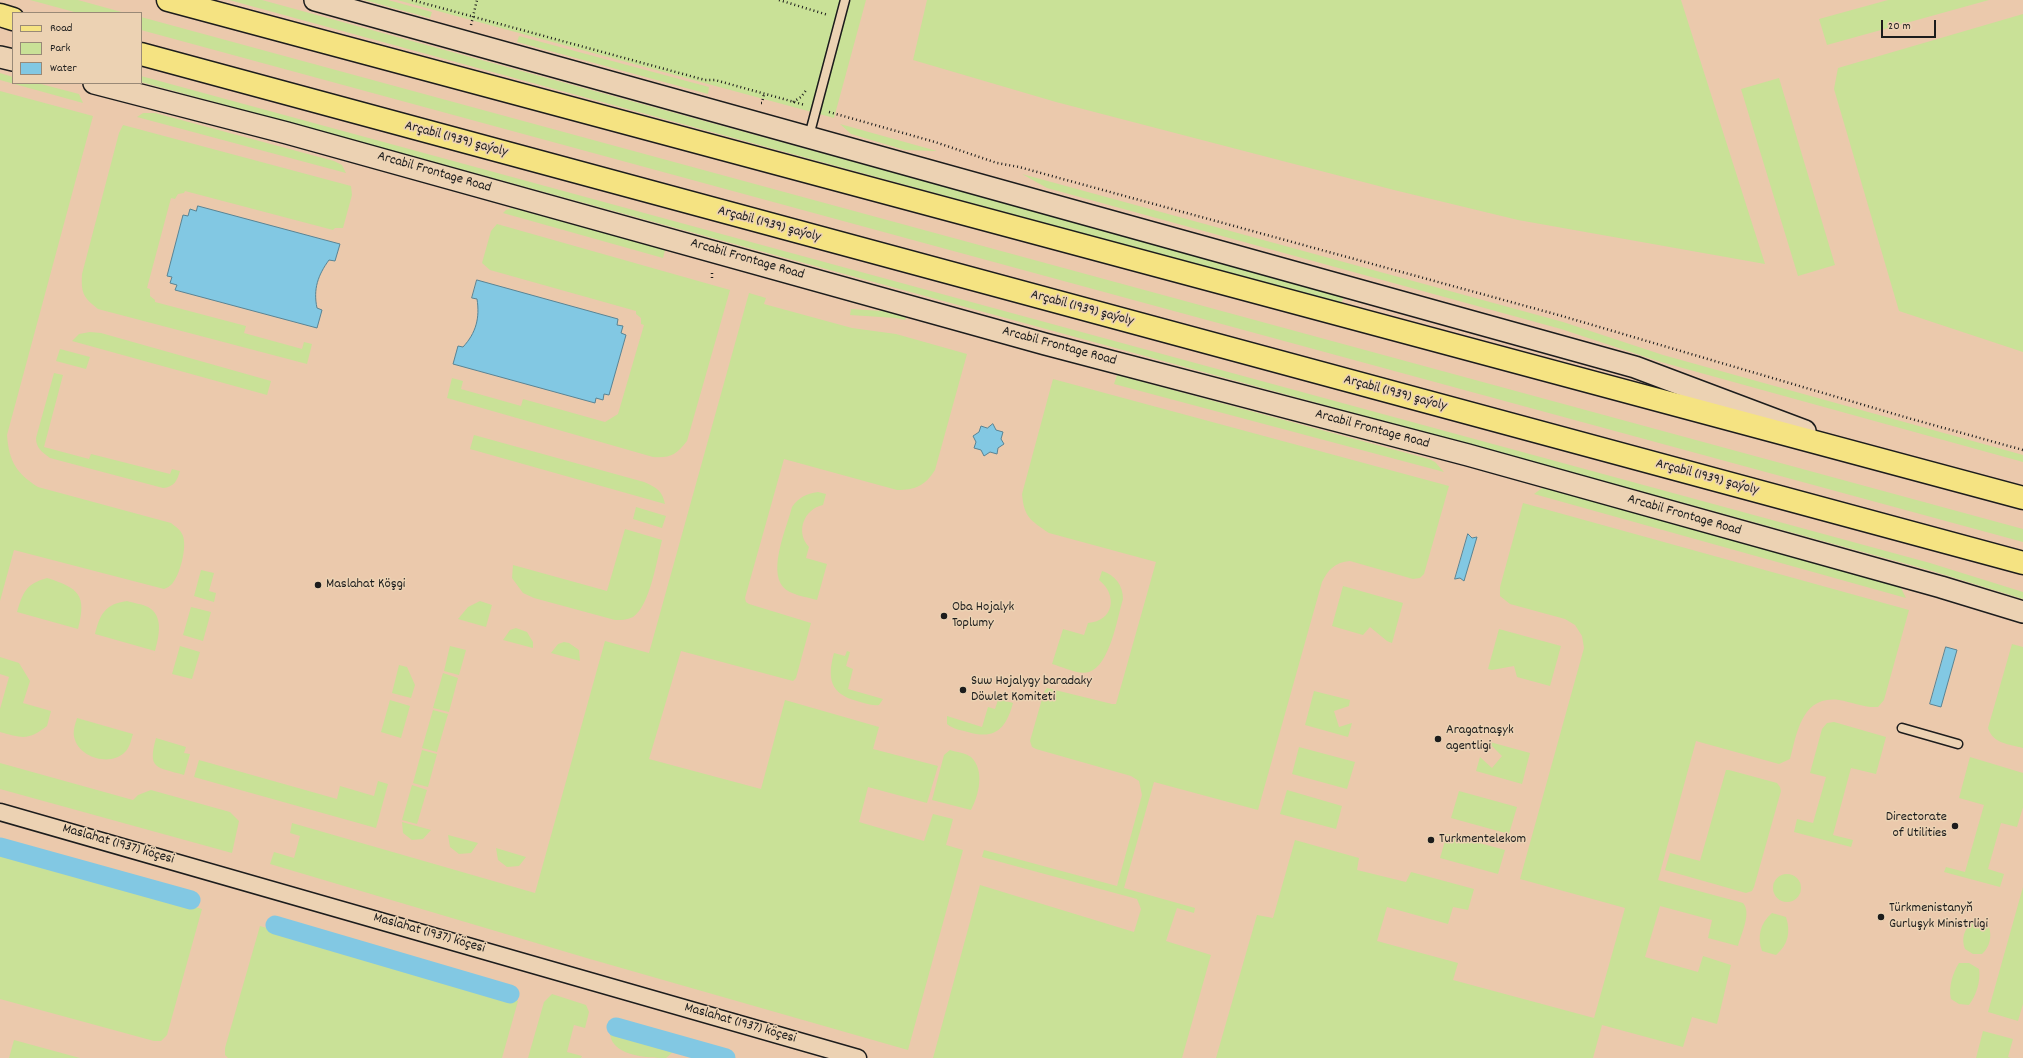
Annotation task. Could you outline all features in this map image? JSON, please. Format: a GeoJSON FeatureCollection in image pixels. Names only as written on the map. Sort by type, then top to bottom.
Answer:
{"type":"FeatureCollection","features":[{"type":"Feature","properties":{"kind":"main road"},"geometry":{"type":"LineString","coordinates":[[168,0],[2023,498]]}},
{"type":"Feature","properties":{"kind":"main road"},"geometry":{"type":"LineString","coordinates":[[0,16],[12,19]]}},
{"type":"Feature","properties":{"kind":"main road","name":"Arçabil (1939) şaýoly"},"geometry":{"type":"LineString","coordinates":[[142,54],[2023,563]]}},
{"type":"Feature","properties":{"kind":"street"},"geometry":{"type":"LineString","coordinates":[[316,0],[1635,367],[1887,462]]}},
{"type":"Feature","properties":{"kind":"street"},"geometry":{"type":"LineString","coordinates":[[0,57],[12,60]]}},
{"type":"Feature","properties":{"kind":"street","name":"Arcabil Frontage Road"},"geometry":{"type":"LineString","coordinates":[[98,84],[288,133],[1045,344],[1468,455],[1941,587],[2023,612]]}},
{"type":"Feature","properties":{"kind":"street","name":"Maslahat (1937) köçesi"},"geometry":{"type":"LineString","coordinates":[[0,812],[858,1058]]}},
{"type":"Feature","properties":{"kind":"lane"},"geometry":{"type":"LineString","coordinates":[[808,136],[845,0]]}},
{"type":"Feature","properties":{"kind":"lane"},"geometry":{"type":"LineString","coordinates":[[1902,728],[1958,744]]}},
{"type":"Feature","properties":{"kind":"path"},"geometry":{"type":"LineString","coordinates":[[412,0],[705,80],[715,80],[935,142],[997,163],[1019,166],[1554,314],[1908,418],[2023,450]]}},
{"type":"Feature","properties":{"kind":"path"},"geometry":{"type":"LineString","coordinates":[[466,42],[477,0]]}},
{"type":"Feature","properties":{"kind":"path"},"geometry":{"type":"LineString","coordinates":[[779,0],[828,14],[826,22]]}},
{"type":"Feature","properties":{"kind":"path"},"geometry":{"type":"LineString","coordinates":[[793,102],[801,97],[810,84]]}},
{"type":"Feature","properties":{"kind":"path"},"geometry":{"type":"LineString","coordinates":[[757,102],[762,104],[764,94]]}},
{"type":"Feature","properties":{"kind":"green space"},"geometry":{"type":"Polygon","coordinates":[[[30,0],[78,0],[121,12],[74,12],[30,0]]]}},
{"type":"Feature","properties":{"kind":"green space"},"geometry":{"type":"Polygon","coordinates":[[[229,0],[262,0],[1344,296],[1341,304],[229,0]]]}},
{"type":"Feature","properties":{"kind":"green space"},"geometry":{"type":"Polygon","coordinates":[[[364,0],[388,0],[432,12],[430,18],[364,0]]]}},
{"type":"Feature","properties":{"kind":"green space"},"geometry":{"type":"Polygon","coordinates":[[[397,0],[866,0],[834,118],[397,0]]]}},
{"type":"Feature","properties":{"kind":"green space"},"geometry":{"type":"Polygon","coordinates":[[[927,0],[1681,0],[1765,264],[1518,220],[1394,190],[1056,102],[913,60],[927,0]]]}},
{"type":"Feature","properties":{"kind":"green space"},"geometry":{"type":"Polygon","coordinates":[[[1888,0],[1989,0],[1827,45],[1819,19],[1888,0]]]}},
{"type":"Feature","properties":{"kind":"green space"},"geometry":{"type":"Polygon","coordinates":[[[2023,14],[2023,352],[1899,311],[1834,89],[1838,68],[2023,14]]]}},
{"type":"Feature","properties":{"kind":"green space"},"geometry":{"type":"Polygon","coordinates":[[[142,17],[2023,529],[2023,542],[142,30],[142,17]]]}},
{"type":"Feature","properties":{"kind":"green space"},"geometry":{"type":"Polygon","coordinates":[[[519,36],[709,87],[708,94],[517,42],[519,36]]]}},
{"type":"Feature","properties":{"kind":"green space"},"geometry":{"type":"Polygon","coordinates":[[[0,73],[12,77],[12,83],[0,80],[0,73]]]}},
{"type":"Feature","properties":{"kind":"green space"},"geometry":{"type":"Polygon","coordinates":[[[142,76],[1930,563],[2023,592],[2023,599],[1929,570],[142,82],[142,76]]]}},
{"type":"Feature","properties":{"kind":"green space"},"geometry":{"type":"Polygon","coordinates":[[[1779,78],[1835,265],[1798,276],[1741,89],[1779,78]]]}},
{"type":"Feature","properties":{"kind":"green space"},"geometry":{"type":"Polygon","coordinates":[[[14,84],[41,84],[79,94],[83,103],[14,84]]]}},
{"type":"Feature","properties":{"kind":"green space"},"geometry":{"type":"Polygon","coordinates":[[[0,91],[93,116],[7,435],[12,459],[15,466],[24,477],[38,487],[171,523],[180,530],[184,541],[182,561],[175,580],[164,589],[14,550],[0,601],[0,91]]]}},
{"type":"Feature","properties":{"kind":"green space"},"geometry":{"type":"Polygon","coordinates":[[[143,113],[155,113],[334,161],[342,165],[346,173],[137,117],[143,113]]]}},
{"type":"Feature","properties":{"kind":"green space"},"geometry":{"type":"Polygon","coordinates":[[[840,124],[937,151],[905,150],[851,134],[840,124]]]}},
{"type":"Feature","properties":{"kind":"green space"},"geometry":{"type":"Polygon","coordinates":[[[123,125],[351,186],[352,195],[343,228],[335,228],[333,230],[185,191],[184,193],[178,194],[175,199],[171,198],[147,288],[150,289],[150,296],[155,300],[155,302],[246,326],[244,333],[302,349],[304,342],[312,344],[307,364],[98,309],[86,298],[82,286],[82,274],[119,133],[123,125]]]}},
{"type":"Feature","properties":{"kind":"green space"},"geometry":{"type":"Polygon","coordinates":[[[1022,174],[1563,322],[1663,355],[2023,455],[2023,462],[1661,362],[1561,329],[1047,188],[1022,174]]]}},
{"type":"Feature","properties":{"kind":"green space"},"geometry":{"type":"Polygon","coordinates":[[[512,208],[665,250],[663,258],[503,213],[512,208]]]}},
{"type":"Feature","properties":{"kind":"green space"},"geometry":{"type":"Polygon","coordinates":[[[497,224],[730,290],[687,441],[680,450],[673,455],[653,457],[447,398],[452,378],[463,381],[461,389],[521,406],[523,399],[605,422],[618,414],[644,325],[641,324],[641,318],[636,314],[636,311],[490,270],[482,263],[491,231],[497,224]]]}},
{"type":"Feature","properties":{"kind":"green space"},"geometry":{"type":"Polygon","coordinates":[[[749,293],[766,298],[764,304],[852,328],[896,334],[967,354],[935,470],[927,480],[919,486],[897,490],[784,459],[745,598],[746,602],[749,604],[811,623],[796,678],[793,681],[681,651],[649,759],[761,789],[785,700],[879,727],[873,749],[938,766],[927,803],[868,787],[859,822],[924,841],[933,814],[953,819],[946,845],[963,850],[908,1050],[590,959],[270,864],[274,852],[294,858],[300,836],[290,833],[292,823],[535,893],[605,641],[649,653],[749,293]]]}},
{"type":"Feature","properties":{"kind":"green space"},"geometry":{"type":"Polygon","coordinates":[[[851,309],[897,312],[907,315],[905,320],[850,315],[851,309]]]}},
{"type":"Feature","properties":{"kind":"green space"},"geometry":{"type":"Polygon","coordinates":[[[90,332],[101,333],[271,381],[267,395],[72,341],[79,334],[90,332]]]}},
{"type":"Feature","properties":{"kind":"green space"},"geometry":{"type":"Polygon","coordinates":[[[60,349],[90,357],[86,369],[56,361],[60,349]]]}},
{"type":"Feature","properties":{"kind":"green space"},"geometry":{"type":"Polygon","coordinates":[[[54,373],[63,375],[44,447],[89,459],[91,454],[170,474],[172,469],[180,471],[178,478],[174,483],[163,488],[50,458],[42,452],[38,447],[36,438],[54,373]]]}},
{"type":"Feature","properties":{"kind":"green space"},"geometry":{"type":"Polygon","coordinates":[[[1117,375],[1429,459],[1435,462],[1444,472],[1114,384],[1117,375]]]}},
{"type":"Feature","properties":{"kind":"green space"},"geometry":{"type":"Polygon","coordinates":[[[1053,379],[1449,486],[1424,574],[1420,578],[1413,579],[1350,561],[1336,565],[1324,578],[1258,810],[1154,782],[1124,888],[1195,908],[1194,913],[1177,908],[1166,941],[1211,955],[1182,1058],[933,1058],[980,885],[1134,932],[1141,909],[1137,899],[982,857],[984,850],[1117,886],[1142,795],[1139,781],[1131,776],[1036,749],[1032,747],[1030,741],[1044,692],[1047,688],[1116,704],[1156,562],[1049,533],[1037,525],[1026,513],[1022,494],[1053,379]]]}},
{"type":"Feature","properties":{"kind":"green space"},"geometry":{"type":"Polygon","coordinates":[[[474,435],[644,482],[660,492],[665,504],[470,449],[474,435]]]}},
{"type":"Feature","properties":{"kind":"green space"},"geometry":{"type":"Polygon","coordinates":[[[1542,488],[1549,488],[1895,585],[1901,588],[1906,598],[1534,494],[1542,488]]]}},
{"type":"Feature","properties":{"kind":"green space"},"geometry":{"type":"Polygon","coordinates":[[[818,492],[826,494],[823,505],[816,507],[811,511],[802,528],[805,541],[809,547],[806,558],[827,564],[817,600],[794,594],[786,590],[779,579],[777,570],[780,548],[792,507],[803,496],[818,492]]]}},
{"type":"Feature","properties":{"kind":"green space"},"geometry":{"type":"Polygon","coordinates":[[[1523,503],[1909,610],[1884,700],[1878,707],[1863,706],[1839,700],[1827,700],[1817,703],[1803,718],[1795,738],[1790,759],[1779,764],[1696,741],[1658,880],[1743,903],[1746,912],[1745,924],[1738,946],[1708,938],[1712,920],[1660,906],[1645,957],[1698,972],[1703,956],[1731,965],[1717,1024],[1692,1017],[1683,1047],[1602,1025],[1593,1058],[1216,1058],[1257,915],[1273,918],[1295,840],[1359,858],[1357,870],[1406,882],[1411,872],[1474,889],[1468,910],[1453,907],[1448,924],[1387,907],[1377,941],[1458,963],[1453,980],[1594,1018],[1625,908],[1520,879],[1584,648],[1582,636],[1575,625],[1565,619],[1510,604],[1500,596],[1500,587],[1523,503]]]}},
{"type":"Feature","properties":{"kind":"green space"},"geometry":{"type":"Polygon","coordinates":[[[636,507],[666,516],[662,528],[633,519],[636,507]]]}},
{"type":"Feature","properties":{"kind":"green space"},"geometry":{"type":"Polygon","coordinates":[[[625,529],[662,540],[648,593],[639,611],[631,618],[615,620],[534,598],[523,593],[512,578],[513,565],[607,591],[625,529]]]}},
{"type":"Feature","properties":{"kind":"green space"},"geometry":{"type":"Polygon","coordinates":[[[201,570],[214,573],[209,591],[216,593],[214,602],[194,596],[201,570]]]}},
{"type":"Feature","properties":{"kind":"green space"},"geometry":{"type":"Polygon","coordinates":[[[1102,571],[1111,575],[1117,581],[1123,594],[1112,640],[1107,651],[1096,668],[1085,673],[1075,672],[1052,664],[1063,629],[1084,635],[1088,623],[1103,618],[1108,612],[1111,600],[1105,586],[1099,580],[1102,571]]]}},
{"type":"Feature","properties":{"kind":"green space"},"geometry":{"type":"Polygon","coordinates":[[[47,578],[67,585],[78,594],[81,601],[81,617],[78,629],[17,612],[21,599],[26,590],[34,583],[47,578]]]}},
{"type":"Feature","properties":{"kind":"green space"},"geometry":{"type":"Polygon","coordinates":[[[1343,586],[1403,603],[1392,643],[1387,641],[1370,627],[1363,635],[1332,626],[1343,586]]]}},
{"type":"Feature","properties":{"kind":"green space"},"geometry":{"type":"Polygon","coordinates":[[[127,601],[148,607],[156,616],[159,633],[155,651],[95,634],[99,621],[105,611],[113,605],[127,601]]]}},
{"type":"Feature","properties":{"kind":"green space"},"geometry":{"type":"Polygon","coordinates":[[[480,601],[492,605],[486,627],[458,619],[468,607],[480,601]]]}},
{"type":"Feature","properties":{"kind":"green space"},"geometry":{"type":"Polygon","coordinates":[[[191,607],[211,612],[203,641],[183,635],[191,607]]]}},
{"type":"Feature","properties":{"kind":"green space"},"geometry":{"type":"Polygon","coordinates":[[[516,628],[527,632],[533,642],[533,648],[503,640],[510,630],[516,628]]]}},
{"type":"Feature","properties":{"kind":"green space"},"geometry":{"type":"Polygon","coordinates":[[[1499,629],[1561,646],[1550,686],[1517,677],[1514,666],[1492,670],[1488,669],[1499,629]]]}},
{"type":"Feature","properties":{"kind":"green space"},"geometry":{"type":"Polygon","coordinates":[[[564,642],[569,643],[579,650],[580,661],[551,653],[558,644],[564,642]]]}},
{"type":"Feature","properties":{"kind":"green space"},"geometry":{"type":"Polygon","coordinates":[[[2012,644],[2023,647],[2023,748],[1998,740],[1990,733],[1988,728],[2012,644]]]}},
{"type":"Feature","properties":{"kind":"green space"},"geometry":{"type":"Polygon","coordinates":[[[180,646],[200,652],[192,679],[172,674],[180,646]]]}},
{"type":"Feature","properties":{"kind":"green space"},"geometry":{"type":"Polygon","coordinates":[[[450,646],[466,650],[459,675],[444,671],[450,646]]]}},
{"type":"Feature","properties":{"kind":"green space"},"geometry":{"type":"Polygon","coordinates":[[[847,651],[850,652],[846,666],[853,669],[848,689],[883,699],[879,705],[868,704],[848,698],[841,694],[833,684],[831,670],[834,653],[845,656],[847,651]]]}},
{"type":"Feature","properties":{"kind":"green space"},"geometry":{"type":"Polygon","coordinates":[[[0,657],[19,663],[30,681],[23,703],[51,711],[47,726],[35,734],[20,737],[0,732],[0,709],[9,677],[0,674],[0,657]]]}},
{"type":"Feature","properties":{"kind":"green space"},"geometry":{"type":"Polygon","coordinates":[[[399,665],[407,667],[415,685],[411,698],[392,693],[399,665]]]}},
{"type":"Feature","properties":{"kind":"green space"},"geometry":{"type":"Polygon","coordinates":[[[443,673],[458,678],[449,712],[433,708],[443,673]]]}},
{"type":"Feature","properties":{"kind":"green space"},"geometry":{"type":"Polygon","coordinates":[[[1314,691],[1350,700],[1349,706],[1334,711],[1339,727],[1352,723],[1348,737],[1305,725],[1314,691]]]}},
{"type":"Feature","properties":{"kind":"green space"},"geometry":{"type":"Polygon","coordinates":[[[1000,694],[1003,695],[1002,700],[1013,703],[1007,720],[998,730],[992,733],[977,734],[957,729],[947,724],[947,716],[982,727],[988,707],[995,709],[1000,694]]]}},
{"type":"Feature","properties":{"kind":"green space"},"geometry":{"type":"Polygon","coordinates":[[[390,700],[410,706],[401,738],[381,732],[390,700]]]}},
{"type":"Feature","properties":{"kind":"green space"},"geometry":{"type":"Polygon","coordinates":[[[433,710],[448,714],[437,752],[422,748],[433,710]]]}},
{"type":"Feature","properties":{"kind":"green space"},"geometry":{"type":"Polygon","coordinates":[[[77,718],[133,734],[128,749],[118,757],[111,759],[96,758],[89,755],[78,746],[74,737],[77,718]]]}},
{"type":"Feature","properties":{"kind":"green space"},"geometry":{"type":"Polygon","coordinates":[[[1834,722],[1886,737],[1876,774],[1851,768],[1833,835],[1853,840],[1851,847],[1794,832],[1797,819],[1813,823],[1826,777],[1810,773],[1822,729],[1827,723],[1834,722]]]}},
{"type":"Feature","properties":{"kind":"green space"},"geometry":{"type":"Polygon","coordinates":[[[156,738],[186,747],[184,753],[190,754],[184,775],[156,766],[153,756],[156,738]]]}},
{"type":"Feature","properties":{"kind":"green space"},"geometry":{"type":"Polygon","coordinates":[[[1490,742],[1530,753],[1522,784],[1476,771],[1480,757],[1492,768],[1502,756],[1490,744],[1490,742]]]}},
{"type":"Feature","properties":{"kind":"green space"},"geometry":{"type":"Polygon","coordinates":[[[1299,747],[1355,762],[1347,789],[1292,774],[1299,747]]]}},
{"type":"Feature","properties":{"kind":"green space"},"geometry":{"type":"Polygon","coordinates":[[[422,750],[437,754],[428,787],[413,783],[422,750]]]}},
{"type":"Feature","properties":{"kind":"green space"},"geometry":{"type":"Polygon","coordinates":[[[950,750],[971,757],[978,769],[978,790],[971,810],[932,800],[944,755],[950,750]]]}},
{"type":"Feature","properties":{"kind":"green space"},"geometry":{"type":"Polygon","coordinates":[[[1970,757],[2023,773],[2023,807],[2017,827],[2001,823],[1988,869],[2004,874],[2000,887],[1944,872],[1946,867],[1965,872],[1984,805],[1959,798],[1970,757]]]}},
{"type":"Feature","properties":{"kind":"green space"},"geometry":{"type":"Polygon","coordinates":[[[199,760],[337,799],[340,786],[374,796],[378,781],[388,784],[376,828],[194,777],[199,760]]]}},
{"type":"Feature","properties":{"kind":"green space"},"geometry":{"type":"Polygon","coordinates":[[[0,763],[133,800],[138,795],[151,790],[230,812],[239,821],[232,853],[0,789],[0,763]]]}},
{"type":"Feature","properties":{"kind":"green space"},"geometry":{"type":"Polygon","coordinates":[[[1726,770],[1777,783],[1781,791],[1754,887],[1752,891],[1746,893],[1665,870],[1670,853],[1700,861],[1726,770]]]}},
{"type":"Feature","properties":{"kind":"green space"},"geometry":{"type":"Polygon","coordinates":[[[412,785],[427,790],[417,824],[402,820],[412,785]]]}},
{"type":"Feature","properties":{"kind":"green space"},"geometry":{"type":"Polygon","coordinates":[[[1287,790],[1342,806],[1336,829],[1280,814],[1287,790]]]}},
{"type":"Feature","properties":{"kind":"green space"},"geometry":{"type":"Polygon","coordinates":[[[1459,791],[1517,807],[1509,834],[1451,818],[1459,791]]]}},
{"type":"Feature","properties":{"kind":"green space"},"geometry":{"type":"Polygon","coordinates":[[[402,822],[431,830],[423,839],[412,840],[403,833],[402,822]]]}},
{"type":"Feature","properties":{"kind":"green space"},"geometry":{"type":"Polygon","coordinates":[[[1447,834],[1505,850],[1498,874],[1440,858],[1447,834]]]}},
{"type":"Feature","properties":{"kind":"green space"},"geometry":{"type":"Polygon","coordinates":[[[448,835],[478,843],[471,853],[459,854],[450,847],[448,835]]]}},
{"type":"Feature","properties":{"kind":"green space"},"geometry":{"type":"Polygon","coordinates":[[[496,848],[526,857],[519,866],[507,867],[498,860],[496,848]]]}},
{"type":"Feature","properties":{"kind":"green space"},"geometry":{"type":"Polygon","coordinates":[[[0,853],[202,909],[167,1035],[161,1041],[154,1041],[0,999],[0,853]]]}},
{"type":"Feature","properties":{"kind":"green space"},"geometry":{"type":"Polygon","coordinates":[[[1787,874],[1797,878],[1801,888],[1797,898],[1787,902],[1777,898],[1773,888],[1777,878],[1787,874]]]}},
{"type":"Feature","properties":{"kind":"green space"},"geometry":{"type":"Polygon","coordinates":[[[2023,887],[2023,1004],[2018,1021],[1988,1012],[2023,887]]]}},
{"type":"Feature","properties":{"kind":"green space"},"geometry":{"type":"Polygon","coordinates":[[[1772,913],[1786,917],[1788,928],[1786,943],[1776,955],[1762,951],[1760,941],[1762,926],[1772,913]]]}},
{"type":"Feature","properties":{"kind":"green space"},"geometry":{"type":"Polygon","coordinates":[[[1972,923],[1989,927],[1990,941],[1982,954],[1973,954],[1965,949],[1963,942],[1964,934],[1972,923]]]}},
{"type":"Feature","properties":{"kind":"green space"},"geometry":{"type":"Polygon","coordinates":[[[260,926],[518,1001],[502,1058],[228,1058],[225,1055],[225,1048],[260,926]]]}},
{"type":"Feature","properties":{"kind":"green space"},"geometry":{"type":"Polygon","coordinates":[[[1959,963],[1969,963],[1979,969],[1977,988],[1969,1005],[1959,1004],[1951,999],[1950,995],[1952,980],[1959,963]]]}},
{"type":"Feature","properties":{"kind":"green space"},"geometry":{"type":"Polygon","coordinates":[[[552,994],[586,1005],[589,1012],[585,1028],[574,1025],[567,1052],[582,1056],[581,1058],[528,1058],[544,1002],[552,994]]]}},
{"type":"Feature","properties":{"kind":"green space"},"geometry":{"type":"Polygon","coordinates":[[[610,1030],[707,1058],[695,1058],[673,1052],[666,1058],[630,1054],[615,1045],[611,1039],[610,1030]]]}},
{"type":"Feature","properties":{"kind":"green space"},"geometry":{"type":"Polygon","coordinates":[[[1983,1031],[2013,1039],[2008,1057],[2011,1058],[1976,1058],[1983,1031]]]}},
{"type":"Feature","properties":{"kind":"green space"},"geometry":{"type":"Polygon","coordinates":[[[14,1040],[80,1058],[9,1058],[14,1040]]]}},
{"type":"Feature","properties":{"kind":"water"},"geometry":{"type":"Polygon","coordinates":[[[198,206],[340,244],[335,261],[329,260],[317,282],[317,308],[322,310],[317,328],[175,290],[177,285],[170,283],[172,277],[167,276],[183,215],[188,216],[190,209],[196,211],[198,206]]]}},
{"type":"Feature","properties":{"kind":"water"},"geometry":{"type":"Polygon","coordinates":[[[477,280],[618,319],[617,325],[623,326],[621,333],[626,335],[609,395],[604,394],[603,400],[596,398],[595,403],[453,364],[458,346],[463,347],[474,331],[476,325],[478,313],[477,299],[472,298],[477,280]]]}},
{"type":"Feature","properties":{"kind":"water"},"geometry":{"type":"Polygon","coordinates":[[[993,424],[996,430],[1003,432],[1001,439],[1004,444],[998,448],[997,454],[990,452],[984,456],[981,450],[974,448],[976,442],[973,436],[979,432],[981,426],[987,428],[993,424]]]}},
{"type":"Feature","properties":{"kind":"water"},"geometry":{"type":"Polygon","coordinates":[[[1468,534],[1472,538],[1477,537],[1464,581],[1460,578],[1455,579],[1468,534]]]}},
{"type":"Feature","properties":{"kind":"water"},"geometry":{"type":"Polygon","coordinates":[[[1946,647],[1957,650],[1941,707],[1930,704],[1946,647]]]}},
{"type":"Feature","properties":{"kind":"waterway"},"geometry":{"type":"LineString","coordinates":[[0,847],[191,900]]}},
{"type":"Feature","properties":{"kind":"waterway"},"geometry":{"type":"LineString","coordinates":[[275,925],[510,994]]}},
{"type":"Feature","properties":{"kind":"waterway"},"geometry":{"type":"LineString","coordinates":[[616,1027],[726,1058]]}},
{"type":"Feature","properties":{"kind":"place","name":"Maslahat Köşgi"},"geometry":{"type":"Point","coordinates":[318,585]}},
{"type":"Feature","properties":{"kind":"place","name":"Oba Hojalyk Toplumy"},"geometry":{"type":"Point","coordinates":[944,616]}},
{"type":"Feature","properties":{"kind":"place","name":"Suw Hojalygy baradaky Döwlet Komiteti"},"geometry":{"type":"Point","coordinates":[963,690]}},
{"type":"Feature","properties":{"kind":"place","name":"Aragatnaşyk agentligi"},"geometry":{"type":"Point","coordinates":[1438,739]}},
{"type":"Feature","properties":{"kind":"place","name":"Directorate of Utilities"},"geometry":{"type":"Point","coordinates":[1955,826]}},
{"type":"Feature","properties":{"kind":"place","name":"Turkmentelekom"},"geometry":{"type":"Point","coordinates":[1431,840]}},
{"type":"Feature","properties":{"kind":"place","name":"Türkmenistanyň Gurluşyk Ministrligi"},"geometry":{"type":"Point","coordinates":[1881,917]}}]}
